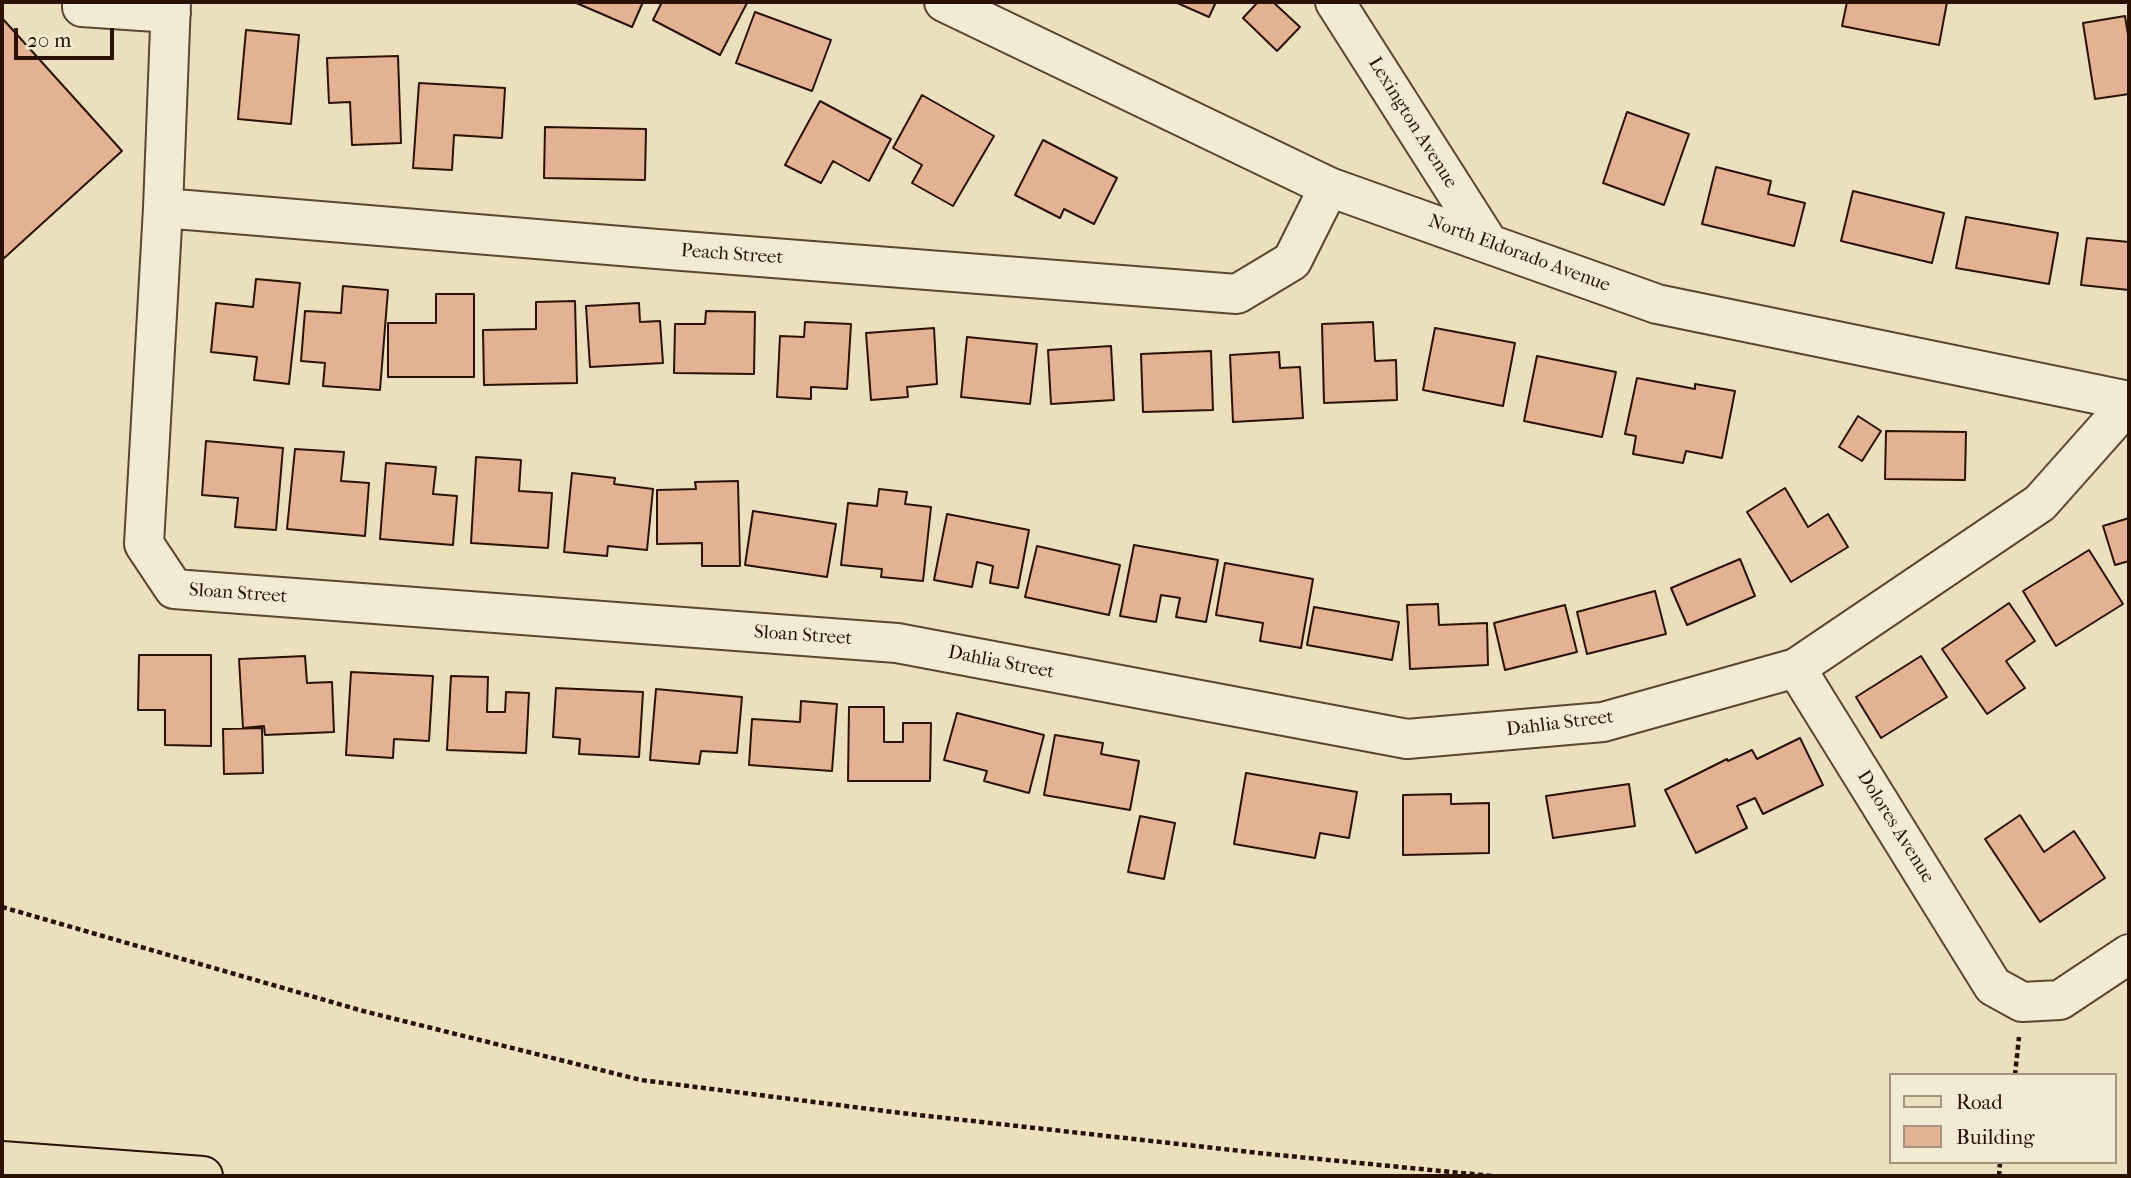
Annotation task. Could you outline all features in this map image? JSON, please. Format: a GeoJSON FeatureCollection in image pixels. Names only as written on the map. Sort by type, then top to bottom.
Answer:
{"type":"FeatureCollection","features":[{"type":"Feature","properties":{"kind":"main road"},"geometry":{"type":"LineString","coordinates":[[2,1161],[203,1176]]}},
{"type":"Feature","properties":{"kind":"street"},"geometry":{"type":"LineString","coordinates":[[82,2],[82,7],[171,7]]}},
{"type":"Feature","properties":{"kind":"street","name":"North Eldorado Avenue"},"geometry":{"type":"LineString","coordinates":[[944,2],[1329,187],[1657,304],[2129,402]]}},
{"type":"Feature","properties":{"kind":"street","name":"Lexington Avenue"},"geometry":{"type":"LineString","coordinates":[[1335,2],[1489,244]]}},
{"type":"Feature","properties":{"kind":"street","name":"Sloan Street"},"geometry":{"type":"LineString","coordinates":[[171,7],[163,208],[144,544],[174,589],[897,643]]}},
{"type":"Feature","properties":{"kind":"street","name":"Peach Street"},"geometry":{"type":"LineString","coordinates":[[163,208],[657,250],[1237,294],[1292,261],[1329,187]]}},
{"type":"Feature","properties":{"kind":"street","name":"Dahlia Street"},"geometry":{"type":"LineString","coordinates":[[897,643],[1407,740],[1603,722],[1796,668],[2040,503],[2129,402]]}},
{"type":"Feature","properties":{"kind":"street","name":"Dolores Avenue"},"geometry":{"type":"LineString","coordinates":[[1796,668],[1993,986],[2022,1002],[2060,1000],[2129,954]]}},
{"type":"Feature","properties":{"kind":"path"},"geometry":{"type":"LineString","coordinates":[[2,907],[363,1011],[641,1080],[915,1115],[1492,1176]]}},
{"type":"Feature","properties":{"kind":"building"},"geometry":{"type":"Polygon","coordinates":[[[574,2],[643,2],[632,27],[574,2]]]}},
{"type":"Feature","properties":{"kind":"building"},"geometry":{"type":"Polygon","coordinates":[[[662,2],[747,3],[720,55],[653,20],[662,2]]]}},
{"type":"Feature","properties":{"kind":"building"},"geometry":{"type":"Polygon","coordinates":[[[1175,2],[1216,2],[1209,17],[1175,2]]]}},
{"type":"Feature","properties":{"kind":"building"},"geometry":{"type":"Polygon","coordinates":[[[1258,2],[1273,2],[1300,27],[1277,51],[1243,18],[1258,2]]]}},
{"type":"Feature","properties":{"kind":"building"},"geometry":{"type":"Polygon","coordinates":[[[1847,2],[1947,2],[1939,45],[1842,26],[1847,2]]]}},
{"type":"Feature","properties":{"kind":"building"},"geometry":{"type":"Polygon","coordinates":[[[755,12],[831,40],[812,91],[736,63],[755,12]]]}},
{"type":"Feature","properties":{"kind":"building"},"geometry":{"type":"Polygon","coordinates":[[[2125,16],[2129,41],[2129,94],[2095,99],[2083,23],[2125,16]]]}},
{"type":"Feature","properties":{"kind":"building"},"geometry":{"type":"Polygon","coordinates":[[[2,18],[122,151],[2,260],[2,18]]]}},
{"type":"Feature","properties":{"kind":"building"},"geometry":{"type":"Polygon","coordinates":[[[246,30],[299,35],[291,124],[238,119],[246,30]]]}},
{"type":"Feature","properties":{"kind":"building"},"geometry":{"type":"Polygon","coordinates":[[[398,56],[401,143],[352,145],[350,102],[329,103],[327,58],[398,56]]]}},
{"type":"Feature","properties":{"kind":"building"},"geometry":{"type":"Polygon","coordinates":[[[419,83],[505,88],[502,138],[454,135],[452,170],[413,168],[419,83]]]}},
{"type":"Feature","properties":{"kind":"building"},"geometry":{"type":"Polygon","coordinates":[[[922,95],[994,136],[953,206],[912,183],[922,165],[893,148],[922,95]]]}},
{"type":"Feature","properties":{"kind":"building"},"geometry":{"type":"Polygon","coordinates":[[[820,101],[891,139],[869,181],[833,161],[821,183],[785,165],[820,101]]]}},
{"type":"Feature","properties":{"kind":"building"},"geometry":{"type":"Polygon","coordinates":[[[1627,112],[1689,134],[1664,205],[1603,183],[1627,112]]]}},
{"type":"Feature","properties":{"kind":"building"},"geometry":{"type":"Polygon","coordinates":[[[545,127],[646,129],[645,180],[544,178],[545,127]]]}},
{"type":"Feature","properties":{"kind":"building"},"geometry":{"type":"Polygon","coordinates":[[[1043,140],[1117,178],[1094,224],[1064,209],[1060,218],[1015,195],[1043,140]]]}},
{"type":"Feature","properties":{"kind":"building"},"geometry":{"type":"Polygon","coordinates":[[[1716,167],[1771,181],[1768,194],[1805,203],[1794,246],[1702,224],[1716,167]]]}},
{"type":"Feature","properties":{"kind":"building"},"geometry":{"type":"Polygon","coordinates":[[[1853,191],[1944,213],[1932,263],[1841,241],[1853,191]]]}},
{"type":"Feature","properties":{"kind":"building"},"geometry":{"type":"Polygon","coordinates":[[[1966,217],[2058,233],[2049,284],[1956,268],[1966,217]]]}},
{"type":"Feature","properties":{"kind":"building"},"geometry":{"type":"Polygon","coordinates":[[[2087,238],[2129,242],[2129,290],[2081,285],[2087,238]]]}},
{"type":"Feature","properties":{"kind":"building"},"geometry":{"type":"Polygon","coordinates":[[[256,279],[300,283],[289,384],[254,380],[257,357],[211,352],[216,303],[253,307],[256,279]]]}},
{"type":"Feature","properties":{"kind":"building"},"geometry":{"type":"Polygon","coordinates":[[[343,286],[388,290],[380,390],[323,386],[325,363],[301,361],[305,311],[341,313],[343,286]]]}},
{"type":"Feature","properties":{"kind":"building"},"geometry":{"type":"Polygon","coordinates":[[[436,294],[474,294],[474,377],[388,377],[388,323],[436,323],[436,294]]]}},
{"type":"Feature","properties":{"kind":"building"},"geometry":{"type":"Polygon","coordinates":[[[575,301],[577,383],[484,385],[483,330],[536,329],[536,302],[575,301]]]}},
{"type":"Feature","properties":{"kind":"building"},"geometry":{"type":"Polygon","coordinates":[[[639,303],[640,322],[660,321],[663,363],[590,367],[586,306],[639,303]]]}},
{"type":"Feature","properties":{"kind":"building"},"geometry":{"type":"Polygon","coordinates":[[[706,311],[755,312],[754,374],[674,373],[675,324],[705,324],[706,311]]]}},
{"type":"Feature","properties":{"kind":"building"},"geometry":{"type":"Polygon","coordinates":[[[805,322],[851,324],[847,389],[811,387],[811,399],[777,397],[780,336],[804,337],[805,322]]]}},
{"type":"Feature","properties":{"kind":"building"},"geometry":{"type":"Polygon","coordinates":[[[1373,322],[1375,361],[1396,360],[1397,400],[1324,403],[1322,324],[1373,322]]]}},
{"type":"Feature","properties":{"kind":"building"},"geometry":{"type":"Polygon","coordinates":[[[934,328],[937,384],[907,387],[908,397],[871,400],[866,333],[934,328]]]}},
{"type":"Feature","properties":{"kind":"building"},"geometry":{"type":"Polygon","coordinates":[[[1435,328],[1515,343],[1503,406],[1423,390],[1435,328]]]}},
{"type":"Feature","properties":{"kind":"building"},"geometry":{"type":"Polygon","coordinates":[[[967,337],[1037,344],[1030,404],[961,397],[967,337]]]}},
{"type":"Feature","properties":{"kind":"building"},"geometry":{"type":"Polygon","coordinates":[[[1111,346],[1114,400],[1051,404],[1048,350],[1111,346]]]}},
{"type":"Feature","properties":{"kind":"building"},"geometry":{"type":"Polygon","coordinates":[[[1211,351],[1213,410],[1143,412],[1141,354],[1211,351]]]}},
{"type":"Feature","properties":{"kind":"building"},"geometry":{"type":"Polygon","coordinates":[[[1279,352],[1280,368],[1300,367],[1303,418],[1233,422],[1230,355],[1279,352]]]}},
{"type":"Feature","properties":{"kind":"building"},"geometry":{"type":"Polygon","coordinates":[[[1537,356],[1616,372],[1602,437],[1524,421],[1537,356]]]}},
{"type":"Feature","properties":{"kind":"building"},"geometry":{"type":"Polygon","coordinates":[[[1637,378],[1695,389],[1695,384],[1735,391],[1722,458],[1686,451],[1683,463],[1633,454],[1636,436],[1625,434],[1637,378]]]}},
{"type":"Feature","properties":{"kind":"building"},"geometry":{"type":"Polygon","coordinates":[[[1858,416],[1881,431],[1862,461],[1839,447],[1858,416]]]}},
{"type":"Feature","properties":{"kind":"building"},"geometry":{"type":"Polygon","coordinates":[[[1886,431],[1966,432],[1965,480],[1885,479],[1886,431]]]}},
{"type":"Feature","properties":{"kind":"building"},"geometry":{"type":"Polygon","coordinates":[[[206,441],[283,448],[276,530],[235,527],[238,498],[202,495],[206,441]]]}},
{"type":"Feature","properties":{"kind":"building"},"geometry":{"type":"Polygon","coordinates":[[[295,449],[344,452],[341,481],[369,483],[365,536],[287,529],[295,449]]]}},
{"type":"Feature","properties":{"kind":"building"},"geometry":{"type":"Polygon","coordinates":[[[476,457],[521,460],[519,491],[552,493],[548,548],[471,543],[476,457]]]}},
{"type":"Feature","properties":{"kind":"building"},"geometry":{"type":"Polygon","coordinates":[[[386,463],[436,467],[433,494],[457,496],[453,545],[380,539],[386,463]]]}},
{"type":"Feature","properties":{"kind":"building"},"geometry":{"type":"Polygon","coordinates":[[[572,473],[615,478],[614,484],[653,489],[647,550],[608,546],[607,556],[564,552],[572,473]]]}},
{"type":"Feature","properties":{"kind":"building"},"geometry":{"type":"Polygon","coordinates":[[[738,481],[740,566],[702,566],[702,543],[657,544],[657,490],[696,489],[695,482],[738,481]]]}},
{"type":"Feature","properties":{"kind":"building"},"geometry":{"type":"Polygon","coordinates":[[[1785,488],[1808,527],[1828,514],[1848,547],[1791,582],[1747,512],[1785,488]]]}},
{"type":"Feature","properties":{"kind":"building"},"geometry":{"type":"Polygon","coordinates":[[[879,489],[907,492],[905,504],[931,507],[923,581],[881,577],[882,569],[841,565],[848,503],[877,506],[879,489]]]}},
{"type":"Feature","properties":{"kind":"building"},"geometry":{"type":"Polygon","coordinates":[[[753,511],[836,524],[827,577],[745,565],[753,511]]]}},
{"type":"Feature","properties":{"kind":"building"},"geometry":{"type":"Polygon","coordinates":[[[947,514],[1029,530],[1018,588],[990,583],[993,566],[977,562],[972,587],[934,580],[947,514]]]}},
{"type":"Feature","properties":{"kind":"building"},"geometry":{"type":"Polygon","coordinates":[[[2129,518],[2129,561],[2115,565],[2103,526],[2129,518]]]}},
{"type":"Feature","properties":{"kind":"building"},"geometry":{"type":"Polygon","coordinates":[[[1134,545],[1218,560],[1206,622],[1176,617],[1180,598],[1161,595],[1156,622],[1120,616],[1134,545]]]}},
{"type":"Feature","properties":{"kind":"building"},"geometry":{"type":"Polygon","coordinates":[[[1037,546],[1120,565],[1109,615],[1025,597],[1037,546]]]}},
{"type":"Feature","properties":{"kind":"building"},"geometry":{"type":"Polygon","coordinates":[[[2089,550],[2123,604],[2056,646],[2023,591],[2089,550]]]}},
{"type":"Feature","properties":{"kind":"building"},"geometry":{"type":"Polygon","coordinates":[[[1740,559],[1755,596],[1687,625],[1671,588],[1740,559]]]}},
{"type":"Feature","properties":{"kind":"building"},"geometry":{"type":"Polygon","coordinates":[[[1225,563],[1313,579],[1301,648],[1260,641],[1263,623],[1216,615],[1225,563]]]}},
{"type":"Feature","properties":{"kind":"building"},"geometry":{"type":"Polygon","coordinates":[[[1655,591],[1666,634],[1587,654],[1577,612],[1655,591]]]}},
{"type":"Feature","properties":{"kind":"building"},"geometry":{"type":"Polygon","coordinates":[[[2009,603],[2035,641],[2006,661],[2025,688],[1987,714],[1942,649],[2009,603]]]}},
{"type":"Feature","properties":{"kind":"building"},"geometry":{"type":"Polygon","coordinates":[[[1438,604],[1439,625],[1487,623],[1488,665],[1410,669],[1407,605],[1438,604]]]}},
{"type":"Feature","properties":{"kind":"building"},"geometry":{"type":"Polygon","coordinates":[[[1565,605],[1577,652],[1505,670],[1494,623],[1565,605]]]}},
{"type":"Feature","properties":{"kind":"building"},"geometry":{"type":"Polygon","coordinates":[[[1314,607],[1399,622],[1392,660],[1307,645],[1314,607]]]}},
{"type":"Feature","properties":{"kind":"building"},"geometry":{"type":"Polygon","coordinates":[[[139,655],[211,655],[211,746],[165,745],[165,710],[138,710],[139,655]]]}},
{"type":"Feature","properties":{"kind":"building"},"geometry":{"type":"Polygon","coordinates":[[[305,656],[307,683],[332,682],[334,732],[265,735],[264,726],[243,728],[239,659],[305,656]]]}},
{"type":"Feature","properties":{"kind":"building"},"geometry":{"type":"Polygon","coordinates":[[[1921,656],[1947,697],[1881,738],[1856,697],[1921,656]]]}},
{"type":"Feature","properties":{"kind":"building"},"geometry":{"type":"Polygon","coordinates":[[[351,672],[433,676],[429,741],[394,739],[393,758],[346,755],[351,672]]]}},
{"type":"Feature","properties":{"kind":"building"},"geometry":{"type":"Polygon","coordinates":[[[451,676],[488,677],[487,712],[505,712],[506,692],[529,693],[526,753],[447,750],[451,676]]]}},
{"type":"Feature","properties":{"kind":"building"},"geometry":{"type":"Polygon","coordinates":[[[556,688],[643,692],[639,757],[579,754],[580,739],[553,737],[556,688]]]}},
{"type":"Feature","properties":{"kind":"building"},"geometry":{"type":"Polygon","coordinates":[[[656,689],[742,697],[737,753],[701,751],[699,764],[650,760],[656,689]]]}},
{"type":"Feature","properties":{"kind":"building"},"geometry":{"type":"Polygon","coordinates":[[[801,701],[837,704],[832,771],[749,765],[752,719],[800,722],[801,701]]]}},
{"type":"Feature","properties":{"kind":"building"},"geometry":{"type":"Polygon","coordinates":[[[849,707],[884,707],[884,742],[903,742],[903,723],[931,723],[930,781],[848,781],[849,707]]]}},
{"type":"Feature","properties":{"kind":"building"},"geometry":{"type":"Polygon","coordinates":[[[957,713],[1044,735],[1029,793],[984,781],[987,771],[944,760],[957,713]]]}},
{"type":"Feature","properties":{"kind":"building"},"geometry":{"type":"Polygon","coordinates":[[[262,728],[263,773],[224,774],[223,729],[262,728]]]}},
{"type":"Feature","properties":{"kind":"building"},"geometry":{"type":"Polygon","coordinates":[[[1055,735],[1103,743],[1101,754],[1139,761],[1130,810],[1044,795],[1055,735]]]}},
{"type":"Feature","properties":{"kind":"building"},"geometry":{"type":"Polygon","coordinates":[[[1800,738],[1823,785],[1763,814],[1755,798],[1737,806],[1747,828],[1696,853],[1665,790],[1727,759],[1728,761],[1752,750],[1757,759],[1800,738]]]}},
{"type":"Feature","properties":{"kind":"building"},"geometry":{"type":"Polygon","coordinates":[[[1246,773],[1357,792],[1349,838],[1320,833],[1315,858],[1234,844],[1246,773]]]}},
{"type":"Feature","properties":{"kind":"building"},"geometry":{"type":"Polygon","coordinates":[[[1629,784],[1635,826],[1553,838],[1546,796],[1629,784]]]}},
{"type":"Feature","properties":{"kind":"building"},"geometry":{"type":"Polygon","coordinates":[[[1451,794],[1451,804],[1489,803],[1489,853],[1403,855],[1403,795],[1451,794]]]}},
{"type":"Feature","properties":{"kind":"building"},"geometry":{"type":"Polygon","coordinates":[[[2020,815],[2044,852],[2074,831],[2105,878],[2040,922],[1985,839],[2020,815]]]}},
{"type":"Feature","properties":{"kind":"building"},"geometry":{"type":"Polygon","coordinates":[[[1140,816],[1175,823],[1164,879],[1128,872],[1140,816]]]}}]}
